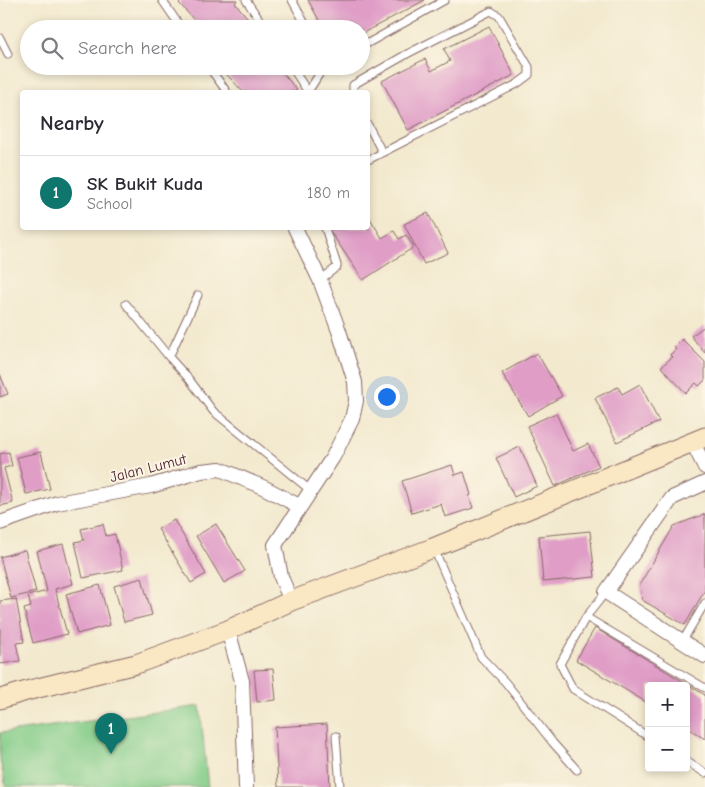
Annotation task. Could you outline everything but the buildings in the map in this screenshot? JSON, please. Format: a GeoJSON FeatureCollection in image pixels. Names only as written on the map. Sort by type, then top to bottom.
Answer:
{"type":"FeatureCollection","features":[{"type":"Feature","properties":{"kind":"street"},"geometry":{"type":"LineString","coordinates":[[292,601],[282,577],[275,545],[333,457],[352,419],[356,401],[355,382],[339,331],[320,280],[296,230]]}},
{"type":"Feature","properties":{"kind":"street"},"geometry":{"type":"LineString","coordinates":[[0,699],[136,664],[228,630],[292,601],[434,548],[699,440],[705,467]]}},
{"type":"Feature","properties":{"kind":"street","name":"Jalan Lumut"},"geometry":{"type":"LineString","coordinates":[[0,523],[57,503],[151,486],[201,471],[220,469],[265,488],[299,506]]}},
{"type":"Feature","properties":{"kind":"street"},"geometry":{"type":"LineString","coordinates":[[705,483],[672,498],[606,592],[705,656]]}},
{"type":"Feature","properties":{"kind":"street"},"geometry":{"type":"LineString","coordinates":[[228,630],[242,681],[246,787]]}},
{"type":"Feature","properties":{"kind":"lane"},"geometry":{"type":"LineString","coordinates":[[162,0],[176,20]]}},
{"type":"Feature","properties":{"kind":"lane"},"geometry":{"type":"LineString","coordinates":[[246,0],[260,20]]}},
{"type":"Feature","properties":{"kind":"lane"},"geometry":{"type":"LineString","coordinates":[[292,0],[303,20]]}},
{"type":"Feature","properties":{"kind":"lane"},"geometry":{"type":"LineString","coordinates":[[370,42],[446,0]]}},
{"type":"Feature","properties":{"kind":"lane"},"geometry":{"type":"LineString","coordinates":[[353,90],[353,85],[407,54],[491,11],[499,16],[529,67],[529,75],[517,84],[370,159]]}},
{"type":"Feature","properties":{"kind":"lane"},"geometry":{"type":"LineString","coordinates":[[0,38],[8,54]]}},
{"type":"Feature","properties":{"kind":"lane"},"geometry":{"type":"LineString","coordinates":[[215,75],[226,90]]}},
{"type":"Feature","properties":{"kind":"lane"},"geometry":{"type":"LineString","coordinates":[[297,75],[307,90]]}},
{"type":"Feature","properties":{"kind":"lane"},"geometry":{"type":"LineString","coordinates":[[309,90],[319,75]]}},
{"type":"Feature","properties":{"kind":"lane"},"geometry":{"type":"LineString","coordinates":[[370,129],[382,152]]}},
{"type":"Feature","properties":{"kind":"lane"},"geometry":{"type":"LineString","coordinates":[[320,280],[337,267],[326,230]]}},
{"type":"Feature","properties":{"kind":"lane"},"geometry":{"type":"LineString","coordinates":[[169,357],[198,295]]}},
{"type":"Feature","properties":{"kind":"lane"},"geometry":{"type":"LineString","coordinates":[[126,304],[189,379],[213,411],[310,490]]}},
{"type":"Feature","properties":{"kind":"lane"},"geometry":{"type":"LineString","coordinates":[[434,548],[481,657],[506,684],[577,770]]}},
{"type":"Feature","properties":{"kind":"lane"},"geometry":{"type":"LineString","coordinates":[[606,592],[586,617],[560,664],[573,689],[645,734]]}},
{"type":"Feature","properties":{"kind":"lane"},"geometry":{"type":"LineString","coordinates":[[682,642],[705,603]]}},
{"type":"Feature","properties":{"kind":"lane"},"geometry":{"type":"LineString","coordinates":[[586,617],[705,688]]}},
{"type":"Feature","properties":{"kind":"lane"},"geometry":{"type":"LineString","coordinates":[[336,736],[340,787]]}},
{"type":"Feature","properties":{"kind":"lane"},"geometry":{"type":"LineString","coordinates":[[690,763],[705,772]]}},
{"type":"Feature","properties":{"kind":"green space"},"geometry":{"type":"Polygon","coordinates":[[[200,706],[208,787],[6,787],[0,761],[0,733],[200,706]]]}},
{"type":"Feature","properties":{"kind":"place","name":"SK Bukit Kuda"},"geometry":{"type":"Point","coordinates":[111,754]}}]}
